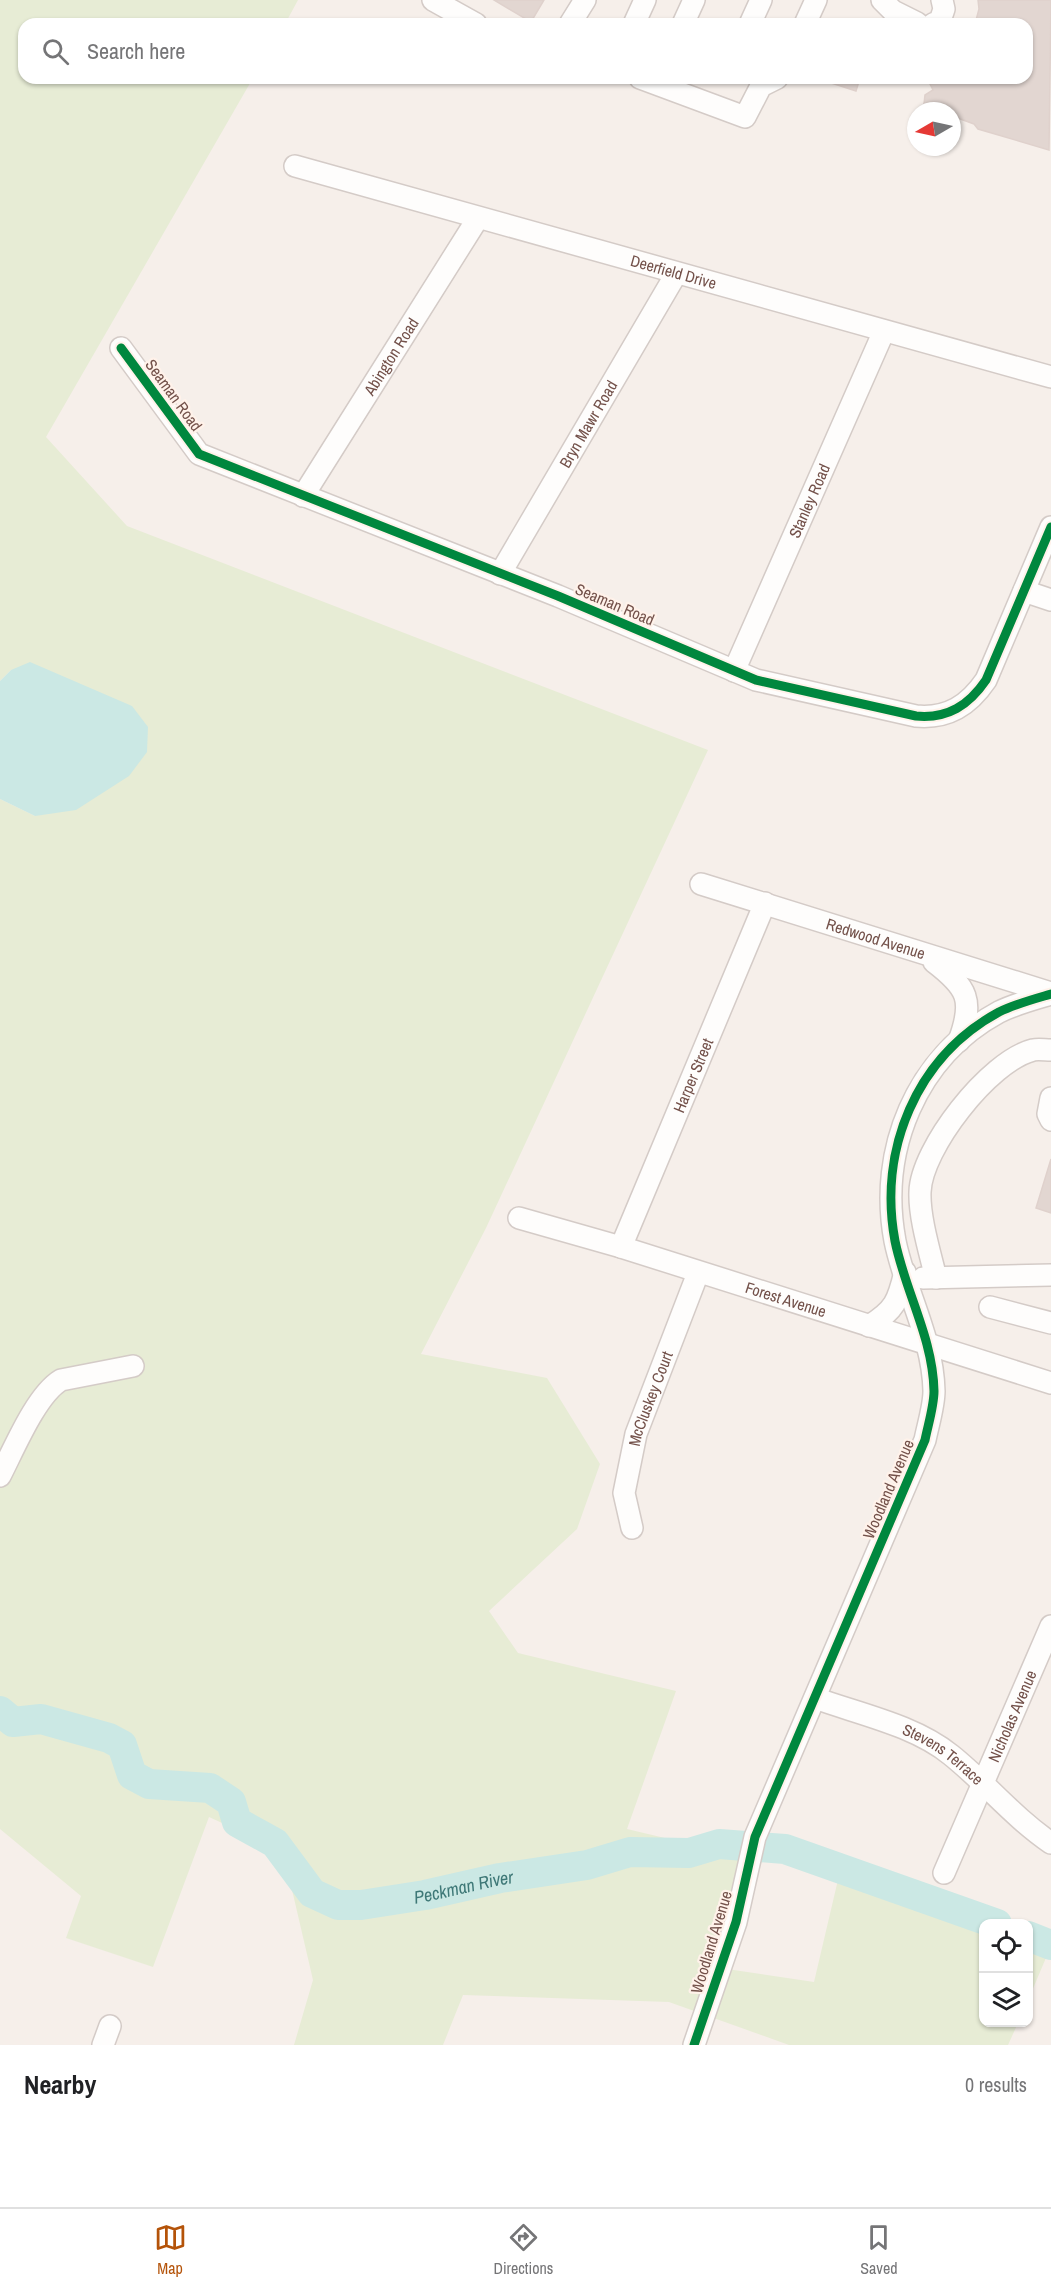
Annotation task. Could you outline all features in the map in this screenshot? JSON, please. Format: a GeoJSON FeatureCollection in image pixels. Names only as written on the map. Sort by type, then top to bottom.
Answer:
{"type":"FeatureCollection","features":[{"type":"Feature","properties":{"kind":"street"},"geometry":{"type":"LineString","coordinates":[[433,0],[465,18]]}},
{"type":"Feature","properties":{"kind":"street"},"geometry":{"type":"LineString","coordinates":[[574,18],[585,0]]}},
{"type":"Feature","properties":{"kind":"street"},"geometry":{"type":"LineString","coordinates":[[637,18],[645,0]]}},
{"type":"Feature","properties":{"kind":"street"},"geometry":{"type":"LineString","coordinates":[[686,18],[694,0]]}},
{"type":"Feature","properties":{"kind":"street"},"geometry":{"type":"LineString","coordinates":[[753,18],[761,0]]}},
{"type":"Feature","properties":{"kind":"street"},"geometry":{"type":"LineString","coordinates":[[808,18],[816,0]]}},
{"type":"Feature","properties":{"kind":"street"},"geometry":{"type":"LineString","coordinates":[[882,0],[893,11],[909,18]]}},
{"type":"Feature","properties":{"kind":"street"},"geometry":{"type":"LineString","coordinates":[[911,0],[909,13],[915,18]]}},
{"type":"Feature","properties":{"kind":"street"},"geometry":{"type":"LineString","coordinates":[[941,18],[944,9],[942,0]]}},
{"type":"Feature","properties":{"kind":"street"},"geometry":{"type":"LineString","coordinates":[[661,84],[745,117],[760,84]]}},
{"type":"Feature","properties":{"kind":"street","name":"Deerfield Drive"},"geometry":{"type":"LineString","coordinates":[[295,166],[1051,377]]}},
{"type":"Feature","properties":{"kind":"street","name":"Abington Road"},"geometry":{"type":"LineString","coordinates":[[303,496],[478,218]]}},
{"type":"Feature","properties":{"kind":"street","name":"Bryn Mawr Road"},"geometry":{"type":"LineString","coordinates":[[500,574],[676,274]]}},
{"type":"Feature","properties":{"kind":"street","name":"Stanley Road"},"geometry":{"type":"LineString","coordinates":[[734,670],[884,331]]}},
{"type":"Feature","properties":{"kind":"street","name":"Seaman Road"},"geometry":{"type":"LineString","coordinates":[[121,348],[199,454],[500,574],[756,680],[916,716],[938,716],[951,712],[974,697],[986,680],[1051,527]]}},
{"type":"Feature","properties":{"kind":"street"},"geometry":{"type":"LineString","coordinates":[[1024,591],[1051,600]]}},
{"type":"Feature","properties":{"kind":"street","name":"Redwood Avenue"},"geometry":{"type":"LineString","coordinates":[[701,884],[1051,993]]}},
{"type":"Feature","properties":{"kind":"street","name":"Harper Street"},"geometry":{"type":"LineString","coordinates":[[621,1247],[765,903]]}},
{"type":"Feature","properties":{"kind":"street"},"geometry":{"type":"LineString","coordinates":[[927,956],[957,980],[967,997],[967,1019],[959,1042]]}},
{"type":"Feature","properties":{"kind":"street","name":"Woodland Avenue"},"geometry":{"type":"LineString","coordinates":[[694,2045],[736,1922],[754,1845],[925,1440],[934,1392],[927,1343],[896,1243],[891,1213],[890,1190],[893,1157],[904,1118],[942,1059],[977,1025],[1001,1011],[1051,993]]}},
{"type":"Feature","properties":{"kind":"street"},"geometry":{"type":"LineString","coordinates":[[936,1278],[920,1193],[923,1172],[943,1134],[965,1102],[996,1070],[1034,1050],[1051,1050]]}},
{"type":"Feature","properties":{"kind":"street"},"geometry":{"type":"LineString","coordinates":[[1051,1098],[1048,1114],[1051,1120]]}},
{"type":"Feature","properties":{"kind":"street","name":"Forest Avenue"},"geometry":{"type":"LineString","coordinates":[[519,1218],[621,1247],[1051,1383]]}},
{"type":"Feature","properties":{"kind":"street","name":"McCluskey Court"},"geometry":{"type":"LineString","coordinates":[[632,1528],[624,1492],[636,1434],[698,1273]]}},
{"type":"Feature","properties":{"kind":"street"},"geometry":{"type":"LineString","coordinates":[[869,1326],[887,1315],[898,1301],[906,1275],[936,1278],[1051,1275]]}},
{"type":"Feature","properties":{"kind":"street"},"geometry":{"type":"LineString","coordinates":[[990,1307],[1051,1323]]}},
{"type":"Feature","properties":{"kind":"street"},"geometry":{"type":"LineString","coordinates":[[0,1476],[31,1417],[53,1384],[61,1380],[133,1366]]}},
{"type":"Feature","properties":{"kind":"street","name":"Nicholas Avenue"},"geometry":{"type":"LineString","coordinates":[[944,1873],[1051,1626]]}},
{"type":"Feature","properties":{"kind":"street","name":"Stevens Terrace"},"geometry":{"type":"LineString","coordinates":[[815,1698],[921,1736],[950,1754],[1022,1824],[1051,1843]]}},
{"type":"Feature","properties":{"kind":"green space"},"geometry":{"type":"Polygon","coordinates":[[[0,0],[298,0],[288,18],[18,18],[18,84],[250,84],[46,437],[127,526],[708,750],[486,1228],[421,1354],[547,1378],[600,1464],[577,1529],[489,1611],[518,1653],[676,1691],[627,1829],[753,1859],[727,1969],[814,1982],[841,1867],[991,1919],[979,1919],[979,2027],[1016,2027],[1008,2045],[789,2045],[669,2002],[463,1995],[443,2045],[294,2045],[313,1980],[283,1851],[209,1817],[153,1967],[66,1938],[81,1896],[0,1829],[0,799],[35,816],[11,670],[0,681],[0,0]]]}},
{"type":"Feature","properties":{"kind":"green space"},"geometry":{"type":"Polygon","coordinates":[[[1033,1933],[1051,1940],[1051,1946],[1033,1989],[1033,1933]]]}},
{"type":"Feature","properties":{"kind":"water"},"geometry":{"type":"Polygon","coordinates":[[[30,662],[132,706],[148,727],[147,752],[129,776],[76,810],[35,816],[0,799],[0,681],[11,670],[30,662]]]}},
{"type":"Feature","properties":{"kind":"building"},"geometry":{"type":"Polygon","coordinates":[[[494,0],[544,0],[533,18],[524,18],[494,0]]]}},
{"type":"Feature","properties":{"kind":"building"},"geometry":{"type":"Polygon","coordinates":[[[978,0],[1051,0],[1049,150],[978,129],[974,124],[961,119],[961,102],[924,102],[925,95],[933,90],[930,84],[1033,84],[1033,18],[977,18],[978,0]]]}},
{"type":"Feature","properties":{"kind":"building"},"geometry":{"type":"Polygon","coordinates":[[[834,84],[858,84],[856,91],[834,84]]]}},
{"type":"Feature","properties":{"kind":"building"},"geometry":{"type":"Polygon","coordinates":[[[1051,1159],[1051,1213],[1036,1208],[1051,1159]]]}},
{"type":"Feature","properties":{"kind":"waterway","name":"Peckman River"},"geometry":{"type":"LineString","coordinates":[[0,1711],[13,1722],[41,1719],[109,1738],[122,1745],[132,1775],[149,1784],[210,1788],[231,1802],[237,1822],[275,1843],[312,1893],[338,1905],[361,1905],[425,1895],[500,1878],[587,1865],[630,1852],[689,1853],[719,1844],[785,1849],[983,1919]]}},
{"type":"Feature","properties":{"kind":"waterway","name":"Peckman River"},"geometry":{"type":"LineString","coordinates":[[1033,1938],[1051,1945]]}},
{"type":"Feature","properties":{"kind":"cycle path"},"geometry":{"type":"LineString","coordinates":[[121,348],[199,454],[558,596],[756,680],[916,716],[948,713],[972,697],[986,680],[1051,527]]}},
{"type":"Feature","properties":{"kind":"cycle path"},"geometry":{"type":"LineString","coordinates":[[694,2045],[736,1922],[755,1837],[925,1440],[931,1416],[934,1391],[929,1352],[895,1241],[891,1207],[892,1173],[909,1109],[925,1080],[945,1054],[970,1031],[999,1012],[1051,994]]}}]}
